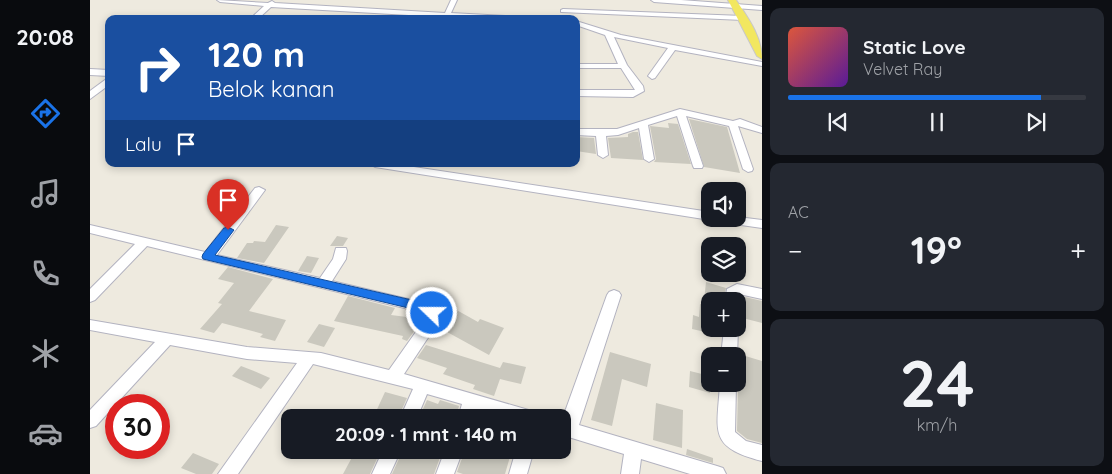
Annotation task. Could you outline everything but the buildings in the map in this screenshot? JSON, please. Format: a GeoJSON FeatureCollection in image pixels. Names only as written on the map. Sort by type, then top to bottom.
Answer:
{"type":"FeatureCollection","features":[{"type":"Feature","properties":{"kind":"main road"},"geometry":{"type":"LineString","coordinates":[[734,3],[744,18],[761,52]]}},
{"type":"Feature","properties":{"kind":"street"},"geometry":{"type":"LineString","coordinates":[[220,0],[273,2],[424,15]]}},
{"type":"Feature","properties":{"kind":"street"},"geometry":{"type":"LineString","coordinates":[[447,15],[454,0]]}},
{"type":"Feature","properties":{"kind":"street"},"geometry":{"type":"LineString","coordinates":[[658,16],[652,0],[734,3],[762,8]]}},
{"type":"Feature","properties":{"kind":"street"},"geometry":{"type":"LineString","coordinates":[[258,15],[273,2]]}},
{"type":"Feature","properties":{"kind":"street"},"geometry":{"type":"LineString","coordinates":[[365,15],[368,10]]}},
{"type":"Feature","properties":{"kind":"street"},"geometry":{"type":"LineString","coordinates":[[562,12],[744,18]]}},
{"type":"Feature","properties":{"kind":"street"},"geometry":{"type":"LineString","coordinates":[[580,24],[608,33],[672,47],[762,64]]}},
{"type":"Feature","properties":{"kind":"street"},"geometry":{"type":"LineString","coordinates":[[580,93],[638,93],[639,86],[623,66],[608,33]]}},
{"type":"Feature","properties":{"kind":"street"},"geometry":{"type":"LineString","coordinates":[[652,76],[672,47]]}},
{"type":"Feature","properties":{"kind":"street"},"geometry":{"type":"LineString","coordinates":[[580,66],[623,66]]}},
{"type":"Feature","properties":{"kind":"street"},"geometry":{"type":"LineString","coordinates":[[90,72],[105,73]]}},
{"type":"Feature","properties":{"kind":"street"},"geometry":{"type":"LineString","coordinates":[[90,96],[105,83]]}},
{"type":"Feature","properties":{"kind":"street"},"geometry":{"type":"LineString","coordinates":[[680,112],[698,166]]}},
{"type":"Feature","properties":{"kind":"street"},"geometry":{"type":"LineString","coordinates":[[580,132],[618,132],[680,112],[733,124],[740,122],[762,130]]}},
{"type":"Feature","properties":{"kind":"street"},"geometry":{"type":"LineString","coordinates":[[643,124],[649,159]]}},
{"type":"Feature","properties":{"kind":"street"},"geometry":{"type":"LineString","coordinates":[[733,124],[748,169]]}},
{"type":"Feature","properties":{"kind":"street"},"geometry":{"type":"LineString","coordinates":[[601,133],[603,155]]}},
{"type":"Feature","properties":{"kind":"street"},"geometry":{"type":"LineString","coordinates":[[394,167],[701,215]]}},
{"type":"Feature","properties":{"kind":"street"},"geometry":{"type":"LineString","coordinates":[[208,257],[259,190]]}},
{"type":"Feature","properties":{"kind":"street"},"geometry":{"type":"LineString","coordinates":[[746,222],[762,224]]}},
{"type":"Feature","properties":{"kind":"street"},"geometry":{"type":"LineString","coordinates":[[90,229],[425,308],[432,313],[432,320],[393,376]]}},
{"type":"Feature","properties":{"kind":"street"},"geometry":{"type":"LineString","coordinates":[[90,296],[144,242]]}},
{"type":"Feature","properties":{"kind":"street"},"geometry":{"type":"LineString","coordinates":[[324,284],[339,259],[341,251]]}},
{"type":"Feature","properties":{"kind":"street"},"geometry":{"type":"LineString","coordinates":[[732,292],[737,289],[762,294]]}},
{"type":"Feature","properties":{"kind":"street"},"geometry":{"type":"LineString","coordinates":[[571,414],[614,295]]}},
{"type":"Feature","properties":{"kind":"street"},"geometry":{"type":"LineString","coordinates":[[90,325],[247,352],[309,358],[393,376],[502,409]]}},
{"type":"Feature","properties":{"kind":"street"},"geometry":{"type":"LineString","coordinates":[[90,421],[167,339]]}},
{"type":"Feature","properties":{"kind":"street"},"geometry":{"type":"LineString","coordinates":[[227,474],[309,358]]}},
{"type":"Feature","properties":{"kind":"street"},"geometry":{"type":"LineString","coordinates":[[412,409],[423,385]]}},
{"type":"Feature","properties":{"kind":"street"},"geometry":{"type":"LineString","coordinates":[[728,392],[726,432],[728,437],[734,444],[762,453]]}},
{"type":"Feature","properties":{"kind":"street"},"geometry":{"type":"LineString","coordinates":[[469,409],[472,400]]}},
{"type":"Feature","properties":{"kind":"street"},"geometry":{"type":"LineString","coordinates":[[571,429],[634,448],[695,471],[716,474]]}},
{"type":"Feature","properties":{"kind":"street"},"geometry":{"type":"LineString","coordinates":[[630,474],[634,448]]}},
{"type":"Feature","properties":{"kind":"street"},"geometry":{"type":"LineString","coordinates":[[381,474],[388,459]]}},
{"type":"Feature","properties":{"kind":"street"},"geometry":{"type":"LineString","coordinates":[[445,474],[451,459]]}},
{"type":"Feature","properties":{"kind":"street"},"geometry":{"type":"LineString","coordinates":[[518,474],[522,459]]}},
{"type":"Feature","properties":{"kind":"route"},"geometry":{"type":"LineString","coordinates":[[228,230],[208,257],[425,308],[432,313]]}}]}
